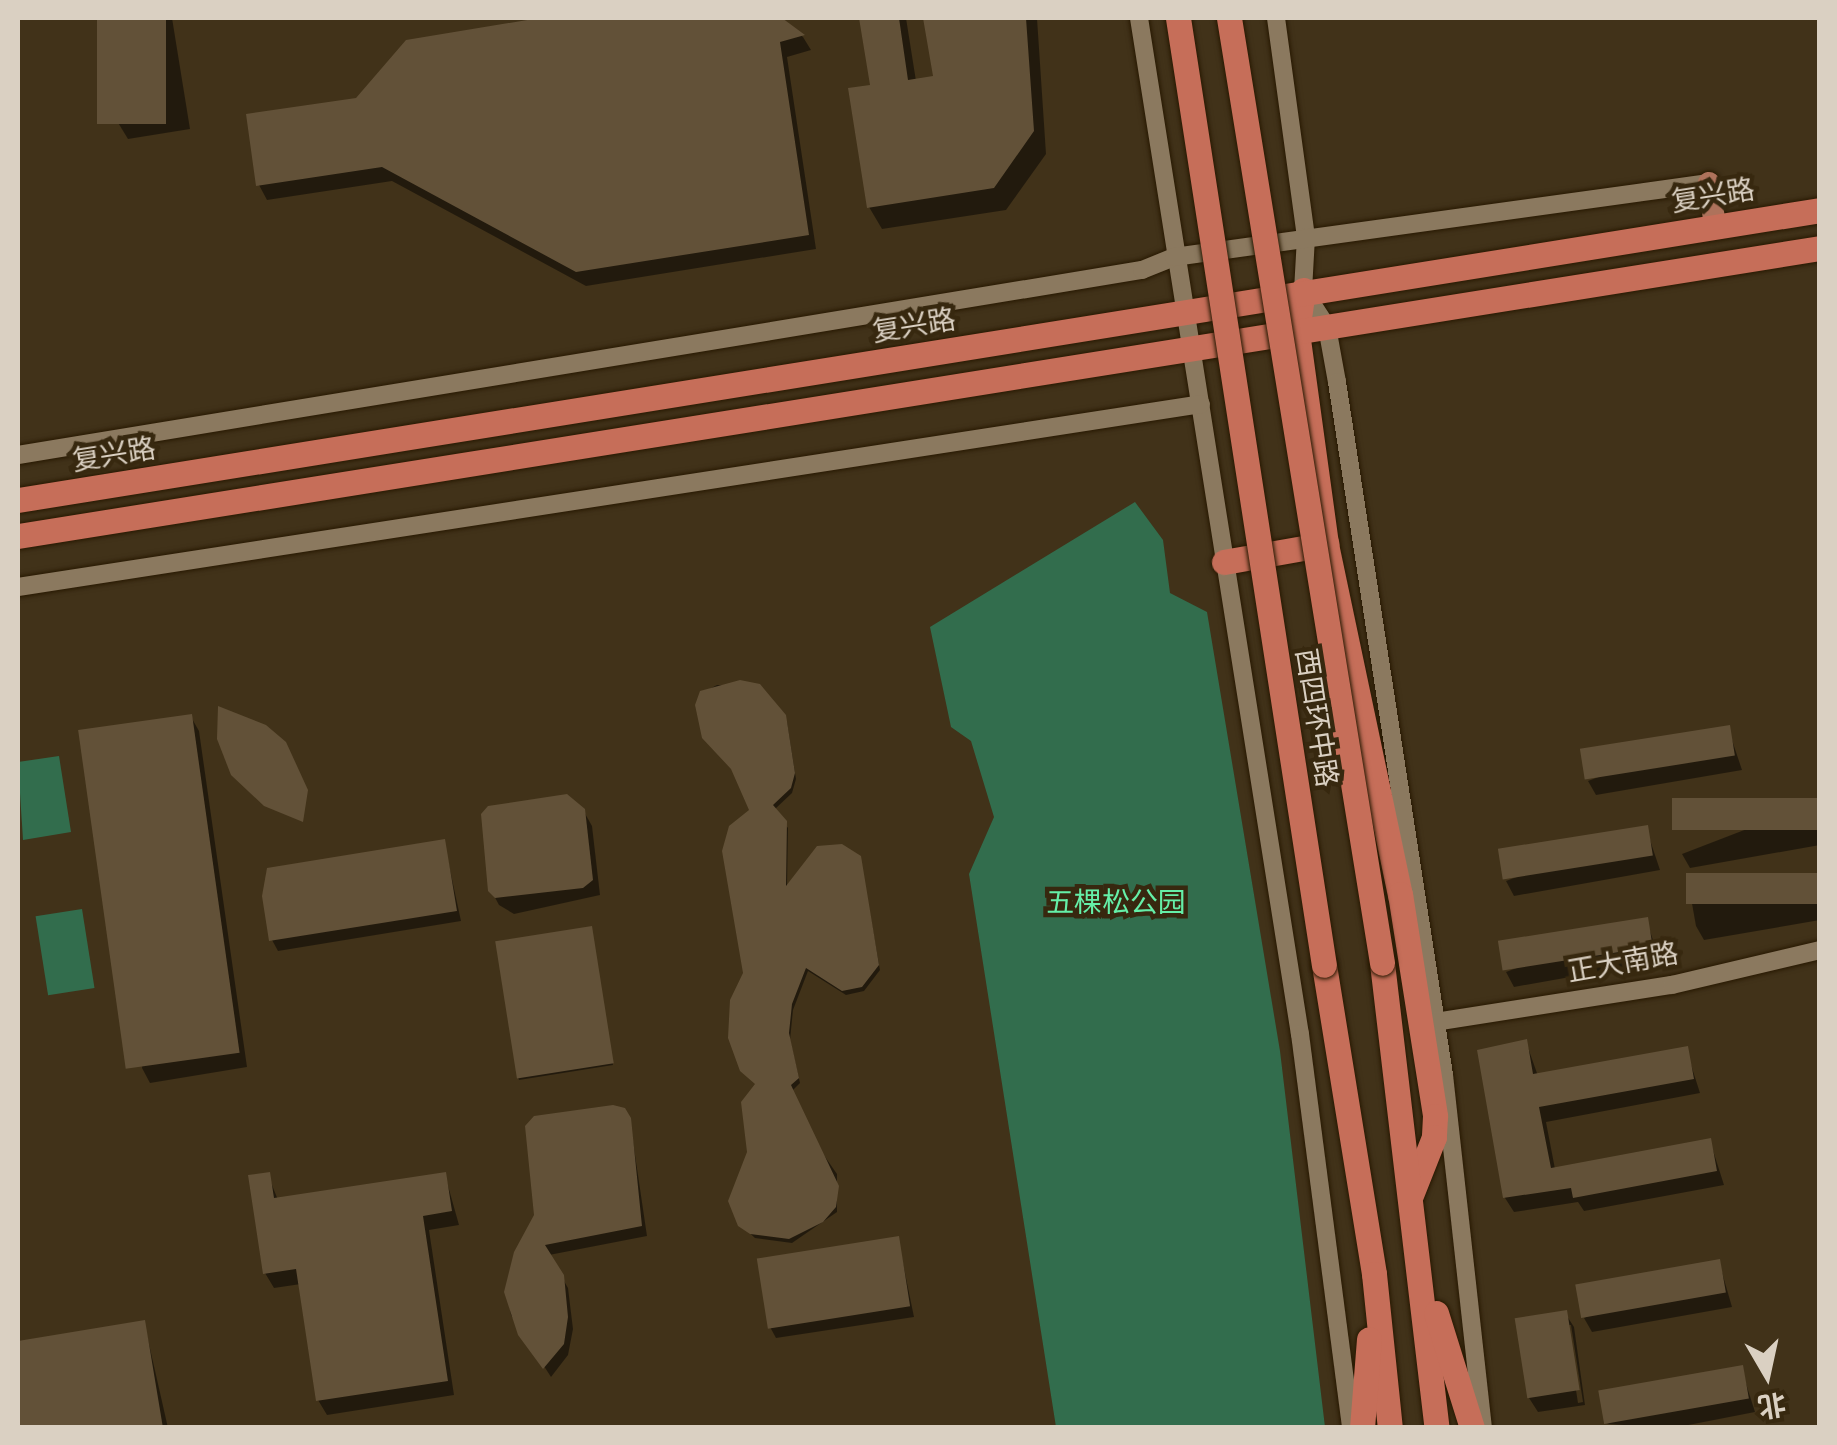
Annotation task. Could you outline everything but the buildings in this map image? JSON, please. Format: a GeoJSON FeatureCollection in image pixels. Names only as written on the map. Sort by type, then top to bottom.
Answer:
{"type":"FeatureCollection","features":[{"type":"Feature","properties":{"kind":"highway","name":"西四环中路"},"geometry":{"type":"LineString","coordinates":[[1178,18],[1374,1274],[1390,1428]]}},
{"type":"Feature","properties":{"kind":"highway","name":"西四环中路"},"geometry":{"type":"LineString","coordinates":[[1229,18],[1382,963],[1437,1428]]}},
{"type":"Feature","properties":{"kind":"highway","name":"复兴路"},"geometry":{"type":"LineString","coordinates":[[18,500],[1303,290],[1820,210]]}},
{"type":"Feature","properties":{"kind":"highway"},"geometry":{"type":"LineString","coordinates":[[18,536],[1820,248]]}},
{"type":"Feature","properties":{"kind":"highway"},"geometry":{"type":"LineString","coordinates":[[1303,290],[1298,332],[1326,544],[1400,894],[1434,1116],[1434,1137],[1412,1195]]}},
{"type":"Feature","properties":{"kind":"highway"},"geometry":{"type":"LineString","coordinates":[[1224,562],[1326,544]]}},
{"type":"Feature","properties":{"kind":"highway"},"geometry":{"type":"LineString","coordinates":[[1420,1262],[1472,1428]]}},
{"type":"Feature","properties":{"kind":"highway"},"geometry":{"type":"LineString","coordinates":[[1362,1428],[1374,1274]]}},
{"type":"Feature","properties":{"kind":"main road"},"geometry":{"type":"LineString","coordinates":[[1709,183],[1715,226]]}},
{"type":"Feature","properties":{"kind":"street"},"geometry":{"type":"LineString","coordinates":[[1139,18],[1306,1071],[1351,1428]]}},
{"type":"Feature","properties":{"kind":"street"},"geometry":{"type":"LineString","coordinates":[[1276,18],[1306,237],[1303,290],[1327,327],[1435,1022],[1483,1428]]}},
{"type":"Feature","properties":{"kind":"street","name":"复兴路"},"geometry":{"type":"LineString","coordinates":[[18,455],[1142,270],[1174,257],[1306,237],[1350,237],[1709,183]]}},
{"type":"Feature","properties":{"kind":"street"},"geometry":{"type":"LineString","coordinates":[[18,588],[1201,404]]}},
{"type":"Feature","properties":{"kind":"street","name":"正大南路"},"geometry":{"type":"LineString","coordinates":[[1435,1022],[1672,985],[1820,950]]}},
{"type":"Feature","properties":{"kind":"green space","name":"五棵松公园"},"geometry":{"type":"Polygon","coordinates":[[[1135,502],[1163,540],[1170,593],[1207,612],[1280,1051],[1325,1427],[1056,1427],[969,874],[994,817],[971,741],[951,727],[930,627],[1135,502]]]}},
{"type":"Feature","properties":{"kind":"green space"},"geometry":{"type":"Polygon","coordinates":[[[59,756],[71,832],[23,840],[18,762],[59,756]]]}},
{"type":"Feature","properties":{"kind":"green space"},"geometry":{"type":"Polygon","coordinates":[[[82,909],[95,988],[48,995],[36,916],[82,909]]]}}]}
